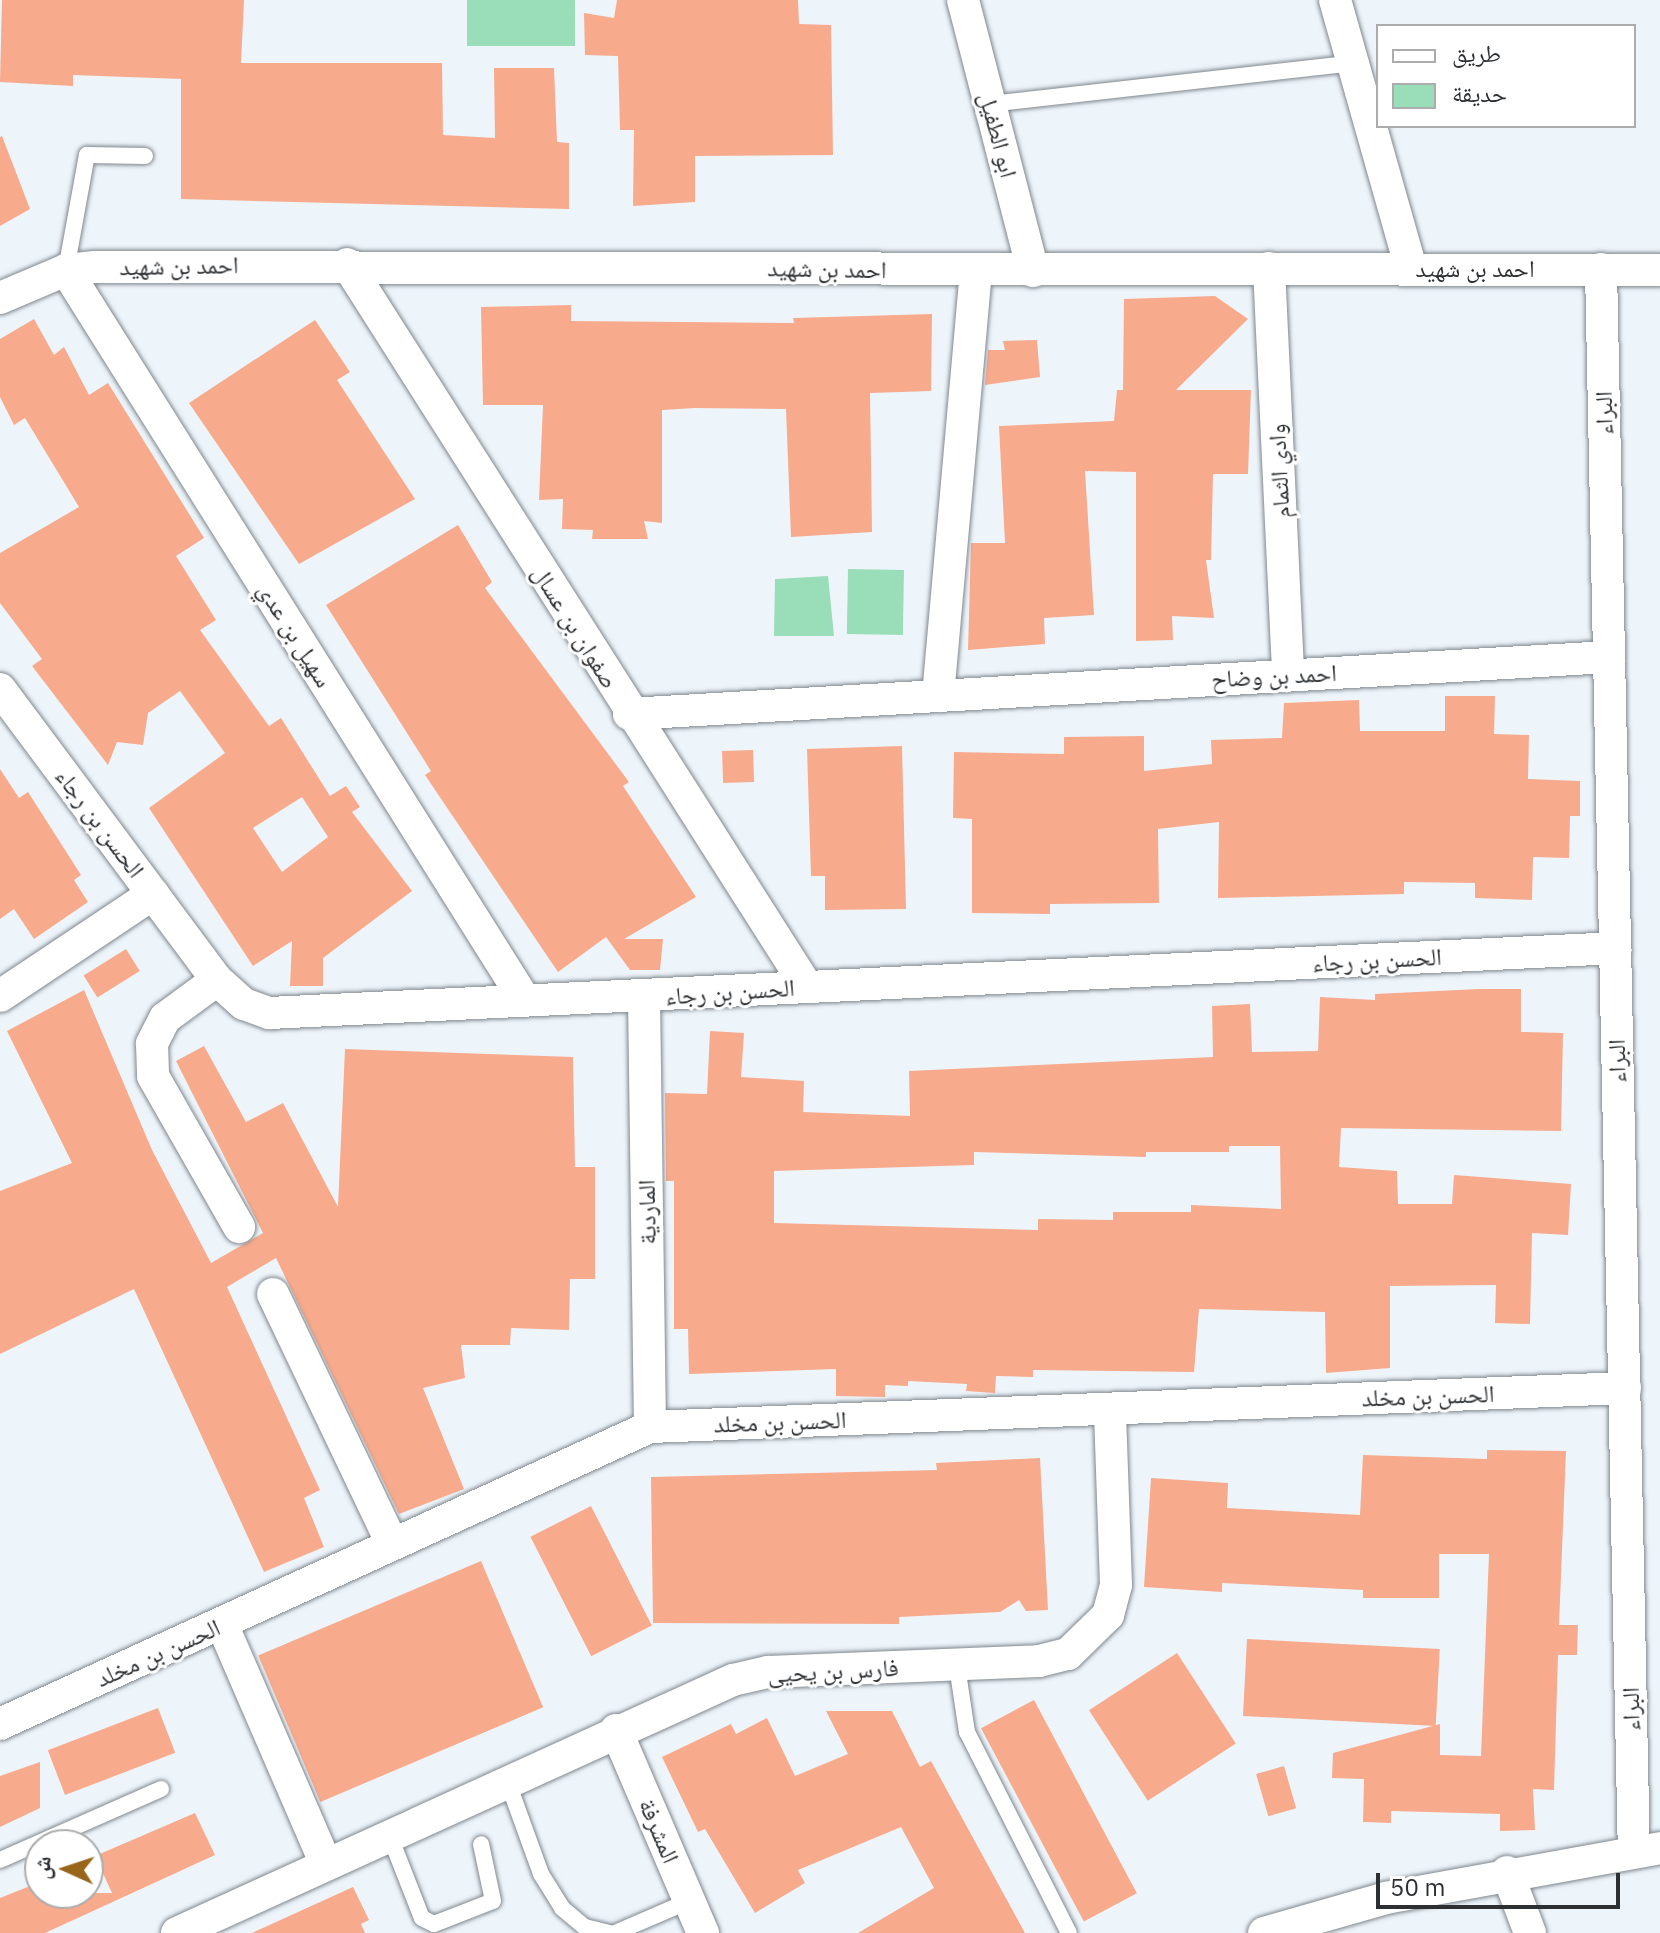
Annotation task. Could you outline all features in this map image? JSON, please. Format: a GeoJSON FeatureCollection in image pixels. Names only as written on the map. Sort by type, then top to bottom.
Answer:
{"type":"FeatureCollection","features":[{"type":"Feature","properties":{"kind":"street","name":"ابو الطفيل"},"geometry":{"type":"LineString","coordinates":[[963,0],[1033,271]]}},
{"type":"Feature","properties":{"kind":"street"},"geometry":{"type":"LineString","coordinates":[[1335,0],[1411,268]]}},
{"type":"Feature","properties":{"kind":"street","name":"احمد بن شهيد"},"geometry":{"type":"LineString","coordinates":[[0,298],[66,270],[347,264],[1033,271],[1269,268],[1660,270]]}},
{"type":"Feature","properties":{"kind":"street","name":"صفوان بن عسال"},"geometry":{"type":"LineString","coordinates":[[347,264],[629,714],[807,987]]}},
{"type":"Feature","properties":{"kind":"street","name":"وادي الثمام"},"geometry":{"type":"LineString","coordinates":[[1269,268],[1288,675]]}},
{"type":"Feature","properties":{"kind":"street","name":"البراء"},"geometry":{"type":"LineString","coordinates":[[1601,269],[1625,1388],[1647,1850]]}},
{"type":"Feature","properties":{"kind":"street","name":"سهيل بن عدي"},"geometry":{"type":"LineString","coordinates":[[66,270],[524,999]]}},
{"type":"Feature","properties":{"kind":"street"},"geometry":{"type":"LineString","coordinates":[[938,696],[976,270]]}},
{"type":"Feature","properties":{"kind":"street","name":"احمد بن وضاح"},"geometry":{"type":"LineString","coordinates":[[629,714],[1609,657]]}},
{"type":"Feature","properties":{"kind":"street","name":"الحسن بن رجاء"},"geometry":{"type":"LineString","coordinates":[[0,689],[217,980],[244,1004],[269,1013],[524,999],[644,998],[807,987],[1615,948]]}},
{"type":"Feature","properties":{"kind":"street"},"geometry":{"type":"LineString","coordinates":[[0,996],[153,894]]}},
{"type":"Feature","properties":{"kind":"street"},"geometry":{"type":"LineString","coordinates":[[217,980],[165,1018],[152,1044],[153,1076],[239,1227]]}},
{"type":"Feature","properties":{"kind":"street","name":"الماردية"},"geometry":{"type":"LineString","coordinates":[[644,998],[650,1427]]}},
{"type":"Feature","properties":{"kind":"street"},"geometry":{"type":"LineString","coordinates":[[273,1294],[392,1543]]}},
{"type":"Feature","properties":{"kind":"street","name":"الحسن بن مخلد"},"geometry":{"type":"LineString","coordinates":[[0,1724],[650,1427],[1625,1388]]}},
{"type":"Feature","properties":{"kind":"street","name":"فارس بن يحيى"},"geometry":{"type":"LineString","coordinates":[[177,1933],[616,1730],[768,1672],[957,1666],[1068,1654],[1108,1615],[1116,1585],[1110,1409]]}},
{"type":"Feature","properties":{"kind":"street"},"geometry":{"type":"LineString","coordinates":[[222,1624],[326,1864]]}},
{"type":"Feature","properties":{"kind":"street","name":"المشرفة"},"geometry":{"type":"LineString","coordinates":[[616,1730],[703,1933]]}},
{"type":"Feature","properties":{"kind":"street"},"geometry":{"type":"LineString","coordinates":[[1264,1933],[1507,1872],[1647,1850]]}},
{"type":"Feature","properties":{"kind":"street"},"geometry":{"type":"LineString","coordinates":[[1507,1872],[1530,1933]]}},
{"type":"Feature","properties":{"kind":"lane"},"geometry":{"type":"LineString","coordinates":[[990,104],[1353,63]]}},
{"type":"Feature","properties":{"kind":"lane"},"geometry":{"type":"LineString","coordinates":[[66,270],[87,155],[145,156]]}},
{"type":"Feature","properties":{"kind":"lane"},"geometry":{"type":"LineString","coordinates":[[957,1666],[967,1732],[1069,1933]]}},
{"type":"Feature","properties":{"kind":"lane"},"geometry":{"type":"LineString","coordinates":[[506,1779],[541,1874],[562,1908],[585,1927],[612,1933],[689,1901]]}},
{"type":"Feature","properties":{"kind":"lane"},"geometry":{"type":"LineString","coordinates":[[0,1860],[161,1789]]}},
{"type":"Feature","properties":{"kind":"lane"},"geometry":{"type":"LineString","coordinates":[[389,1834],[422,1918],[434,1924],[493,1901],[496,1889],[481,1844]]}},
{"type":"Feature","properties":{"kind":"green space"},"geometry":{"type":"Polygon","coordinates":[[[467,0],[575,0],[575,46],[467,46],[467,0]]]}},
{"type":"Feature","properties":{"kind":"green space"},"geometry":{"type":"Polygon","coordinates":[[[848,569],[904,570],[903,635],[847,634],[848,569]]]}},
{"type":"Feature","properties":{"kind":"green space"},"geometry":{"type":"Polygon","coordinates":[[[828,576],[834,636],[774,636],[775,579],[828,576]]]}},
{"type":"Feature","properties":{"kind":"building"},"geometry":{"type":"Polygon","coordinates":[[[2,0],[244,0],[241,63],[442,63],[443,135],[495,138],[494,68],[554,68],[557,142],[569,143],[569,209],[181,199],[181,79],[73,75],[73,86],[0,82],[2,0]]]}},
{"type":"Feature","properties":{"kind":"building"},"geometry":{"type":"Polygon","coordinates":[[[617,0],[798,0],[799,24],[831,25],[833,155],[695,156],[695,202],[633,206],[634,130],[620,130],[618,56],[585,55],[584,13],[614,18],[617,0]]]}},
{"type":"Feature","properties":{"kind":"building"},"geometry":{"type":"Polygon","coordinates":[[[0,137],[30,209],[0,226],[0,137]]]}},
{"type":"Feature","properties":{"kind":"building"},"geometry":{"type":"Polygon","coordinates":[[[1215,296],[1248,319],[1176,390],[1251,390],[1248,474],[1213,474],[1211,560],[1206,560],[1214,618],[1172,616],[1173,640],[1136,641],[1136,472],[1085,471],[1094,615],[1044,618],[1045,644],[968,650],[971,543],[1005,543],[999,426],[1114,421],[1117,390],[1123,390],[1124,299],[1215,296]]]}},
{"type":"Feature","properties":{"kind":"building"},"geometry":{"type":"Polygon","coordinates":[[[571,305],[571,321],[794,323],[793,318],[932,314],[931,391],[870,393],[872,532],[791,537],[786,409],[695,408],[662,410],[662,523],[644,521],[648,539],[592,539],[593,530],[562,529],[563,499],[539,500],[543,405],[483,405],[481,307],[571,305]]]}},
{"type":"Feature","properties":{"kind":"building"},"geometry":{"type":"Polygon","coordinates":[[[34,319],[54,355],[64,347],[89,395],[108,383],[204,538],[176,556],[216,620],[200,630],[269,726],[281,718],[330,796],[346,786],[360,807],[352,812],[412,891],[323,958],[323,986],[290,986],[292,941],[253,966],[149,808],[225,753],[180,691],[148,713],[143,745],[117,742],[108,765],[32,666],[42,659],[0,603],[0,553],[79,507],[25,418],[14,425],[0,397],[0,339],[34,319]],[[302,797],[253,828],[282,872],[328,837],[302,797]]]}},
{"type":"Feature","properties":{"kind":"building"},"geometry":{"type":"Polygon","coordinates":[[[315,320],[350,372],[337,380],[415,499],[299,564],[189,403],[315,320]]]}},
{"type":"Feature","properties":{"kind":"building"},"geometry":{"type":"Polygon","coordinates":[[[1037,340],[1040,377],[985,385],[988,350],[1005,350],[1003,341],[1037,340]]]}},
{"type":"Feature","properties":{"kind":"building"},"geometry":{"type":"Polygon","coordinates":[[[458,525],[492,582],[485,588],[629,782],[623,786],[696,897],[624,939],[663,939],[660,970],[630,970],[606,937],[558,972],[425,775],[431,771],[326,605],[458,525]]]}},
{"type":"Feature","properties":{"kind":"building"},"geometry":{"type":"Polygon","coordinates":[[[1445,696],[1495,696],[1494,734],[1529,735],[1528,779],[1580,781],[1580,816],[1570,816],[1569,858],[1533,857],[1532,900],[1475,898],[1475,883],[1404,882],[1404,894],[1218,898],[1219,822],[1158,829],[1159,903],[1050,904],[1050,914],[972,913],[972,819],[953,818],[954,752],[1064,754],[1064,737],[1144,736],[1144,771],[1212,764],[1211,740],[1282,738],[1284,703],[1359,700],[1360,731],[1445,731],[1445,696]]]}},
{"type":"Feature","properties":{"kind":"building"},"geometry":{"type":"Polygon","coordinates":[[[902,746],[906,909],[825,910],[825,876],[811,876],[807,749],[902,746]]]}},
{"type":"Feature","properties":{"kind":"building"},"geometry":{"type":"Polygon","coordinates":[[[753,750],[754,782],[723,783],[722,751],[753,750]]]}},
{"type":"Feature","properties":{"kind":"building"},"geometry":{"type":"Polygon","coordinates":[[[0,769],[19,798],[28,792],[81,875],[74,880],[88,902],[34,939],[14,909],[0,919],[0,769]]]}},
{"type":"Feature","properties":{"kind":"building"},"geometry":{"type":"Polygon","coordinates":[[[126,949],[140,971],[97,998],[84,975],[126,949]]]}},
{"type":"Feature","properties":{"kind":"building"},"geometry":{"type":"Polygon","coordinates":[[[1521,989],[1521,1032],[1563,1033],[1561,1131],[1341,1128],[1339,1167],[1397,1171],[1398,1204],[1452,1204],[1454,1175],[1571,1184],[1568,1235],[1532,1233],[1530,1324],[1495,1323],[1496,1285],[1390,1286],[1390,1368],[1326,1373],[1325,1312],[1199,1309],[1194,1372],[1033,1370],[1033,1377],[996,1376],[995,1393],[966,1391],[967,1384],[908,1381],[908,1386],[885,1385],[885,1397],[836,1396],[836,1369],[689,1374],[688,1329],[674,1329],[674,1181],[666,1181],[665,1093],[707,1094],[710,1031],[744,1033],[741,1077],[804,1081],[803,1112],[910,1116],[909,1071],[1213,1057],[1212,1006],[1250,1004],[1252,1052],[1318,1051],[1320,997],[1375,1000],[1375,994],[1521,989]],[[1229,1146],[1229,1152],[1146,1152],[1146,1157],[974,1152],[974,1165],[774,1171],[774,1223],[1038,1230],[1038,1219],[1113,1220],[1113,1212],[1191,1212],[1191,1205],[1281,1209],[1280,1146],[1229,1146]]]}},
{"type":"Feature","properties":{"kind":"building"},"geometry":{"type":"Polygon","coordinates":[[[84,990],[152,1150],[211,1263],[263,1233],[176,1061],[204,1046],[246,1122],[283,1103],[338,1207],[345,1049],[573,1057],[575,1167],[595,1167],[595,1279],[570,1279],[569,1330],[511,1328],[510,1345],[461,1345],[465,1378],[423,1388],[464,1489],[399,1514],[276,1258],[227,1287],[320,1490],[304,1498],[324,1547],[264,1572],[134,1289],[0,1354],[0,1191],[72,1163],[7,1031],[84,990]]]}},
{"type":"Feature","properties":{"kind":"building"},"geometry":{"type":"Polygon","coordinates":[[[1487,1450],[1566,1451],[1559,1625],[1578,1625],[1577,1655],[1558,1655],[1554,1790],[1533,1789],[1535,1830],[1500,1831],[1500,1814],[1391,1811],[1391,1823],[1363,1822],[1364,1779],[1332,1778],[1333,1753],[1440,1724],[1440,1755],[1481,1756],[1489,1554],[1439,1554],[1439,1598],[1363,1598],[1363,1590],[1222,1583],[1222,1592],[1144,1587],[1151,1478],[1228,1483],[1227,1508],[1360,1515],[1363,1455],[1487,1459],[1487,1450]]]}},
{"type":"Feature","properties":{"kind":"building"},"geometry":{"type":"Polygon","coordinates":[[[1040,1458],[1048,1610],[1026,1611],[1019,1600],[1000,1612],[899,1617],[899,1624],[653,1623],[651,1477],[937,1470],[936,1463],[1040,1458]]]}},
{"type":"Feature","properties":{"kind":"building"},"geometry":{"type":"Polygon","coordinates":[[[591,1506],[652,1625],[591,1656],[530,1537],[591,1506]]]}},
{"type":"Feature","properties":{"kind":"building"},"geometry":{"type":"Polygon","coordinates":[[[481,1561],[543,1707],[320,1802],[258,1656],[481,1561]]]}},
{"type":"Feature","properties":{"kind":"building"},"geometry":{"type":"Polygon","coordinates":[[[1247,1639],[1440,1649],[1436,1726],[1243,1716],[1247,1639]]]}},
{"type":"Feature","properties":{"kind":"building"},"geometry":{"type":"Polygon","coordinates":[[[1177,1653],[1236,1744],[1148,1801],[1089,1710],[1177,1653]]]}},
{"type":"Feature","properties":{"kind":"building"},"geometry":{"type":"Polygon","coordinates":[[[1034,1700],[1137,1893],[1084,1922],[981,1728],[1034,1700]]]}},
{"type":"Feature","properties":{"kind":"building"},"geometry":{"type":"Polygon","coordinates":[[[158,1708],[175,1753],[65,1795],[48,1750],[158,1708]]]}},
{"type":"Feature","properties":{"kind":"building"},"geometry":{"type":"Polygon","coordinates":[[[826,1711],[892,1711],[920,1767],[931,1761],[1025,1933],[858,1933],[934,1888],[901,1827],[798,1870],[805,1883],[755,1913],[705,1829],[698,1832],[662,1757],[731,1724],[736,1734],[767,1718],[795,1776],[848,1754],[826,1711]]]}},
{"type":"Feature","properties":{"kind":"building"},"geometry":{"type":"Polygon","coordinates":[[[40,1762],[40,1808],[0,1827],[0,1776],[40,1762]]]}},
{"type":"Feature","properties":{"kind":"building"},"geometry":{"type":"Polygon","coordinates":[[[1284,1766],[1296,1808],[1268,1816],[1256,1774],[1284,1766]]]}},
{"type":"Feature","properties":{"kind":"building"},"geometry":{"type":"Polygon","coordinates":[[[195,1813],[215,1855],[104,1906],[104,1893],[112,1893],[104,1876],[104,1852],[195,1813]]]}},
{"type":"Feature","properties":{"kind":"building"},"geometry":{"type":"Polygon","coordinates":[[[353,1887],[369,1920],[361,1924],[365,1933],[252,1933],[353,1887]]]}},
{"type":"Feature","properties":{"kind":"building"},"geometry":{"type":"Polygon","coordinates":[[[24,1888],[24,1909],[97,1909],[45,1933],[0,1933],[0,1898],[24,1888]]]}}]}
